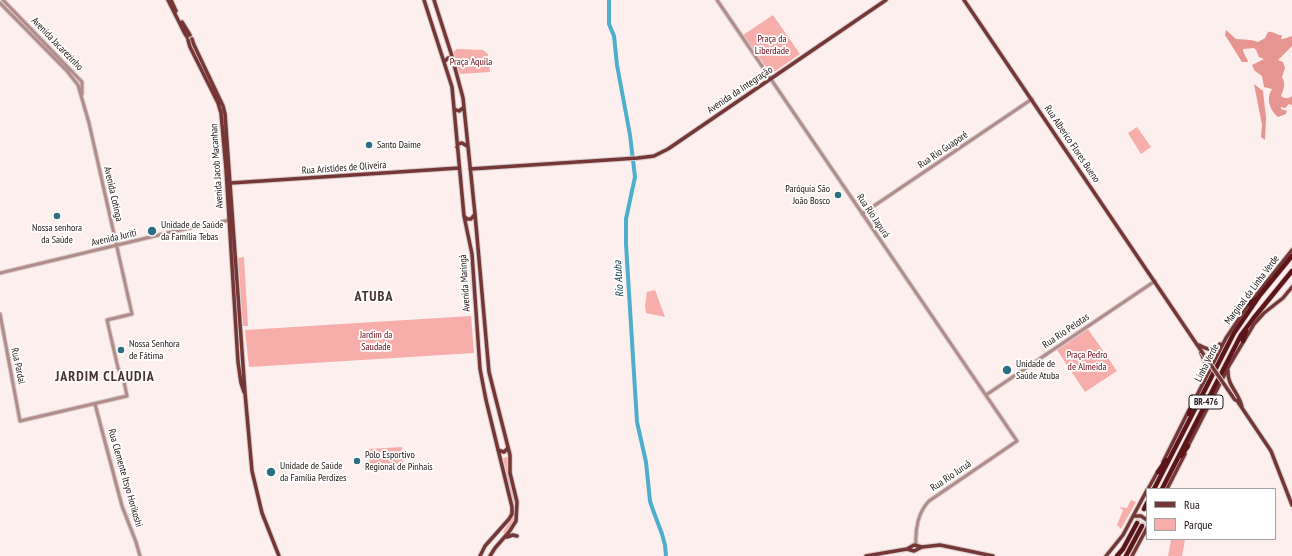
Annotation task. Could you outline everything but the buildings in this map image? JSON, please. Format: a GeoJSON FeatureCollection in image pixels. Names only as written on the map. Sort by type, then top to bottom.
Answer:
{"type":"FeatureCollection","features":[{"type":"Feature","properties":{"kind":"highway","name":"Linha Verde"},"geometry":{"type":"LineString","coordinates":[[1154,488],[1231,336],[1260,295],[1292,256]]}},
{"type":"Feature","properties":{"kind":"highway","name":"Linha Verde"},"geometry":{"type":"LineString","coordinates":[[1163,488],[1237,343],[1248,326],[1292,271]]}},
{"type":"Feature","properties":{"kind":"highway"},"geometry":{"type":"LineString","coordinates":[[1249,304],[1260,295]]}},
{"type":"Feature","properties":{"kind":"highway"},"geometry":{"type":"LineString","coordinates":[[1243,341],[1248,326]]}},
{"type":"Feature","properties":{"kind":"highway"},"geometry":{"type":"LineString","coordinates":[[1187,424],[1192,404]]}},
{"type":"Feature","properties":{"kind":"highway"},"geometry":{"type":"LineString","coordinates":[[1158,472],[1177,443]]}},
{"type":"Feature","properties":{"kind":"highway"},"geometry":{"type":"LineString","coordinates":[[1176,462],[1188,446]]}},
{"type":"Feature","properties":{"kind":"highway"},"geometry":{"type":"LineString","coordinates":[[1144,509],[1146,505]]}},
{"type":"Feature","properties":{"kind":"highway"},"geometry":{"type":"LineString","coordinates":[[1118,556],[1137,523]]}},
{"type":"Feature","properties":{"kind":"highway"},"geometry":{"type":"LineString","coordinates":[[1128,556],[1130,549],[1145,527]]}},
{"type":"Feature","properties":{"kind":"main road","name":"Avenida Jacob Macanhan"},"geometry":{"type":"LineString","coordinates":[[170,0],[186,30],[190,47],[220,108],[228,169],[238,362],[245,393],[253,480],[262,513],[279,556]]}},
{"type":"Feature","properties":{"kind":"main road","name":"Avenida Maringá"},"geometry":{"type":"LineString","coordinates":[[424,0],[452,87],[464,216],[473,264],[478,358],[488,408],[511,500],[512,514],[497,534],[485,546],[480,556]]}},
{"type":"Feature","properties":{"kind":"main road","name":"Avenida Maringá"},"geometry":{"type":"LineString","coordinates":[[434,0],[453,61],[464,108],[489,372],[508,448],[510,473],[517,509],[516,521],[510,532],[490,556]]}},
{"type":"Feature","properties":{"kind":"main road","name":"Avenida da Integração"},"geometry":{"type":"LineString","coordinates":[[470,168],[630,159],[654,156],[664,151],[886,0]]}},
{"type":"Feature","properties":{"kind":"main road","name":"Rua Alberico Flores Bueno"},"geometry":{"type":"LineString","coordinates":[[964,0],[1189,333],[1203,351]]}},
{"type":"Feature","properties":{"kind":"main road"},"geometry":{"type":"LineString","coordinates":[[444,62],[449,58],[453,61]]}},
{"type":"Feature","properties":{"kind":"main road"},"geometry":{"type":"LineString","coordinates":[[454,109],[458,111],[464,108]]}},
{"type":"Feature","properties":{"kind":"main road"},"geometry":{"type":"LineString","coordinates":[[457,147],[458,144],[462,143],[468,147]]}},
{"type":"Feature","properties":{"kind":"main road","name":"Rua Aristides de Oliveira"},"geometry":{"type":"LineString","coordinates":[[231,183],[459,168]]}},
{"type":"Feature","properties":{"kind":"main road","name":"Avenida Jacob Macanhan"},"geometry":{"type":"LineString","coordinates":[[228,169],[231,183],[231,220]]}},
{"type":"Feature","properties":{"kind":"main road"},"geometry":{"type":"LineString","coordinates":[[464,216],[467,219],[470,219],[474,218],[475,214]]}},
{"type":"Feature","properties":{"kind":"main road","name":"Marginal da Linha Verde"},"geometry":{"type":"LineString","coordinates":[[1148,488],[1158,472],[1226,338],[1249,304],[1292,250]]}},
{"type":"Feature","properties":{"kind":"main road"},"geometry":{"type":"LineString","coordinates":[[473,264],[476,261],[479,263]]}},
{"type":"Feature","properties":{"kind":"main road"},"geometry":{"type":"LineString","coordinates":[[1292,287],[1254,324],[1230,364],[1228,373],[1229,381],[1240,400],[1243,410],[1271,451],[1292,505]]}},
{"type":"Feature","properties":{"kind":"main road"},"geometry":{"type":"LineString","coordinates":[[474,293],[478,295],[482,294]]}},
{"type":"Feature","properties":{"kind":"main road","name":"Rua Alberico Flores Bueno"},"geometry":{"type":"LineString","coordinates":[[1166,298],[1243,410]]}},
{"type":"Feature","properties":{"kind":"main road"},"geometry":{"type":"LineString","coordinates":[[1189,333],[1205,362],[1206,368],[1203,382]]}},
{"type":"Feature","properties":{"kind":"main road"},"geometry":{"type":"LineString","coordinates":[[1199,345],[1208,350],[1213,350],[1217,348],[1226,338]]}},
{"type":"Feature","properties":{"kind":"main road","name":"BR-476"},"geometry":{"type":"LineString","coordinates":[[1167,488],[1230,364]]}},
{"type":"Feature","properties":{"kind":"main road"},"geometry":{"type":"LineString","coordinates":[[488,408],[489,404],[492,402],[497,405]]}},
{"type":"Feature","properties":{"kind":"main road"},"geometry":{"type":"LineString","coordinates":[[498,450],[504,451],[508,448]]}},
{"type":"Feature","properties":{"kind":"main road","name":"Marginal da Linha Verde"},"geometry":{"type":"LineString","coordinates":[[1106,556],[1119,542],[1146,492]]}},
{"type":"Feature","properties":{"kind":"main road"},"geometry":{"type":"LineString","coordinates":[[1134,516],[1141,516],[1146,519]]}},
{"type":"Feature","properties":{"kind":"main road"},"geometry":{"type":"LineString","coordinates":[[1132,556],[1145,527]]}},
{"type":"Feature","properties":{"kind":"main road"},"geometry":{"type":"LineString","coordinates":[[497,534],[502,534],[503,539],[510,535],[517,536]]}},
{"type":"Feature","properties":{"kind":"main road"},"geometry":{"type":"LineString","coordinates":[[866,556],[915,547],[944,545],[993,556]]}},
{"type":"Feature","properties":{"kind":"street","name":"Avenida Jacarezinho"},"geometry":{"type":"LineString","coordinates":[[3,0],[82,82]]}},
{"type":"Feature","properties":{"kind":"street","name":"Rua Rio Japurá"},"geometry":{"type":"LineString","coordinates":[[717,0],[1017,441]]}},
{"type":"Feature","properties":{"kind":"street","name":"Avenida Jacarezinho"},"geometry":{"type":"LineString","coordinates":[[0,3],[67,71],[78,85]]}},
{"type":"Feature","properties":{"kind":"street","name":"Avenida Cotinga"},"geometry":{"type":"LineString","coordinates":[[82,82],[83,100]]}},
{"type":"Feature","properties":{"kind":"street","name":"Avenida Cotinga"},"geometry":{"type":"LineString","coordinates":[[78,85],[83,100],[132,314],[107,320],[118,368],[123,377],[127,396],[95,404]]}},
{"type":"Feature","properties":{"kind":"street","name":"Rua Rio Guaporé"},"geometry":{"type":"LineString","coordinates":[[862,214],[1032,99]]}},
{"type":"Feature","properties":{"kind":"street","name":"Avenida Juriti"},"geometry":{"type":"LineString","coordinates":[[0,273],[180,230],[231,220]]}},
{"type":"Feature","properties":{"kind":"street","name":"Rua Rio Pelotas"},"geometry":{"type":"LineString","coordinates":[[986,395],[1155,281]]}},
{"type":"Feature","properties":{"kind":"street","name":"Rua Pardal"},"geometry":{"type":"LineString","coordinates":[[0,314],[20,421],[95,404]]}},
{"type":"Feature","properties":{"kind":"street","name":"Rua Clemente Itsyo Horikoshi"},"geometry":{"type":"LineString","coordinates":[[95,404],[122,506],[140,556]]}},
{"type":"Feature","properties":{"kind":"street","name":"Rua Rio Juruá"},"geometry":{"type":"LineString","coordinates":[[915,547],[920,515],[923,507],[929,501],[1017,441]]}},
{"type":"Feature","properties":{"kind":"green space","name":"Praça da Liberdade"},"geometry":{"type":"Polygon","coordinates":[[[773,15],[800,54],[771,74],[743,35],[773,15]]]}},
{"type":"Feature","properties":{"kind":"green space","name":"Praça Aquila"},"geometry":{"type":"Polygon","coordinates":[[[457,49],[483,50],[488,54],[490,72],[460,74],[453,52],[457,49]]]}},
{"type":"Feature","properties":{"kind":"green space"},"geometry":{"type":"Polygon","coordinates":[[[1137,127],[1151,147],[1141,154],[1128,133],[1137,127]]]}},
{"type":"Feature","properties":{"kind":"green space"},"geometry":{"type":"Polygon","coordinates":[[[244,257],[248,326],[243,326],[238,258],[244,257]]]}},
{"type":"Feature","properties":{"kind":"green space"},"geometry":{"type":"Polygon","coordinates":[[[655,290],[665,317],[646,313],[645,306],[647,292],[655,290]]]}},
{"type":"Feature","properties":{"kind":"green space","name":"Jardim da Saudade"},"geometry":{"type":"Polygon","coordinates":[[[471,316],[474,353],[249,367],[245,330],[471,316]]]}},
{"type":"Feature","properties":{"kind":"green space","name":"Praça Pedro de Almeida"},"geometry":{"type":"Polygon","coordinates":[[[1088,329],[1117,371],[1085,392],[1057,350],[1088,329]]]}},
{"type":"Feature","properties":{"kind":"green space"},"geometry":{"type":"Polygon","coordinates":[[[402,447],[403,467],[370,470],[369,449],[402,447]]]}},
{"type":"Feature","properties":{"kind":"green space"},"geometry":{"type":"Polygon","coordinates":[[[508,457],[514,491],[515,510],[512,526],[505,535],[503,532],[514,511],[503,458],[508,457]]]}},
{"type":"Feature","properties":{"kind":"green space"},"geometry":{"type":"Polygon","coordinates":[[[1131,500],[1136,502],[1121,529],[1117,525],[1123,510],[1119,507],[1127,508],[1131,500]]]}},
{"type":"Feature","properties":{"kind":"green space"},"geometry":{"type":"Polygon","coordinates":[[[1171,540],[1185,540],[1182,556],[1168,556],[1171,540]]]}},
{"type":"Feature","properties":{"kind":"shaded area"},"geometry":{"type":"Polygon","coordinates":[[[1226,30],[1236,39],[1258,42],[1265,38],[1268,32],[1282,35],[1281,39],[1292,36],[1292,46],[1278,60],[1283,62],[1285,68],[1282,77],[1284,86],[1281,96],[1284,98],[1289,98],[1292,96],[1292,105],[1289,104],[1285,108],[1281,107],[1281,109],[1287,111],[1286,114],[1278,117],[1272,111],[1269,104],[1269,96],[1272,89],[1264,87],[1262,76],[1255,71],[1252,65],[1264,59],[1259,57],[1254,48],[1243,49],[1248,62],[1242,62],[1225,35],[1226,30]]]}},
{"type":"Feature","properties":{"kind":"shaded area"},"geometry":{"type":"Polygon","coordinates":[[[1254,84],[1263,91],[1266,118],[1265,140],[1261,137],[1262,125],[1254,84]]]}},
{"type":"Feature","properties":{"kind":"waterway","name":"Rio Atuba"},"geometry":{"type":"LineString","coordinates":[[609,0],[609,24],[614,36],[617,65],[630,135],[635,177],[626,219],[626,244],[637,422],[646,462],[650,501],[662,534],[666,556]]}},
{"type":"Feature","properties":{"kind":"tunnel"},"geometry":{"type":"LineString","coordinates":[[1137,523],[1144,509]]}},
{"type":"Feature","properties":{"kind":"tunnel"},"geometry":{"type":"LineString","coordinates":[[1142,526],[1146,519]]}},
{"type":"Feature","properties":{"kind":"place","name":"Santo Daime"},"geometry":{"type":"Point","coordinates":[369,145]}},
{"type":"Feature","properties":{"kind":"place","name":"Paróquia São João Bosco"},"geometry":{"type":"Point","coordinates":[838,195]}},
{"type":"Feature","properties":{"kind":"place","name":"Nossa senhora da Saúde"},"geometry":{"type":"Point","coordinates":[57,216]}},
{"type":"Feature","properties":{"kind":"place","name":"Unidade de Saúde da Família Tebas"},"geometry":{"type":"Point","coordinates":[152,231]}},
{"type":"Feature","properties":{"kind":"place","name":"Nossa Senhora de Fátima"},"geometry":{"type":"Point","coordinates":[121,350]}},
{"type":"Feature","properties":{"kind":"place","name":"Unidade de Saúde Atuba"},"geometry":{"type":"Point","coordinates":[1007,370]}},
{"type":"Feature","properties":{"kind":"place","name":"Polo Esportivo Regional de Pinhais"},"geometry":{"type":"Point","coordinates":[357,461]}},
{"type":"Feature","properties":{"kind":"place","name":"Unidade de Saúde da Família Perdizes"},"geometry":{"type":"Point","coordinates":[271,472]}},
{"type":"Feature","properties":{"kind":"district","name":"ATUBA"},"geometry":{"type":"Point","coordinates":[374,297]}},
{"type":"Feature","properties":{"kind":"district","name":"JARDIM CLAUDIA"},"geometry":{"type":"Point","coordinates":[105,377]}}]}
